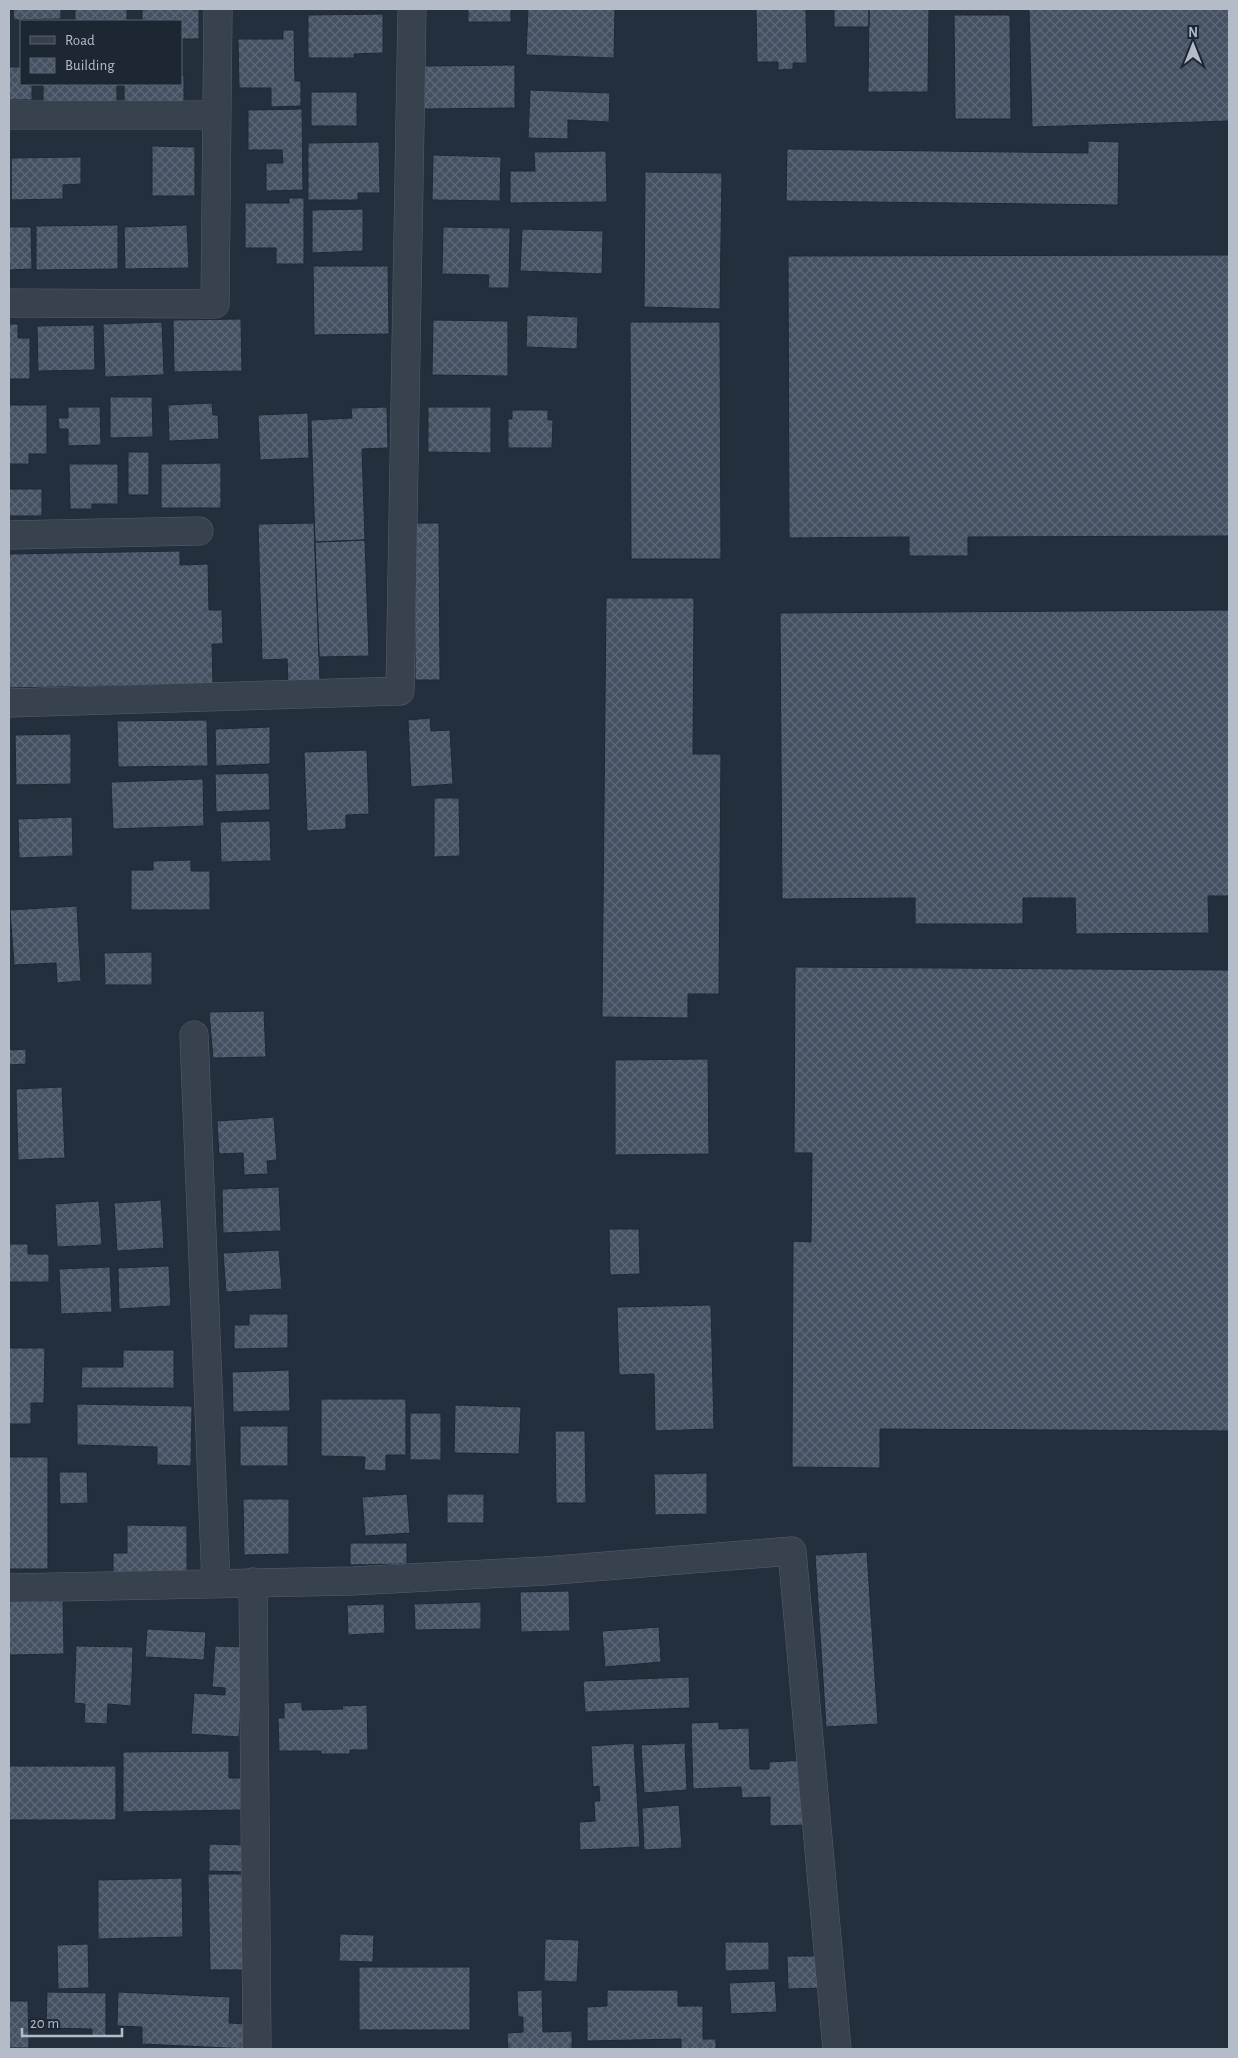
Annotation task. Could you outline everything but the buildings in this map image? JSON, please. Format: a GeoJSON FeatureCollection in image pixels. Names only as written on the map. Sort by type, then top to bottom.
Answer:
{"type":"FeatureCollection","features":[{"type":"Feature","properties":{"kind":"street"},"geometry":{"type":"LineString","coordinates":[[9,303],[215,304],[218,9]]}},
{"type":"Feature","properties":{"kind":"street"},"geometry":{"type":"LineString","coordinates":[[9,703],[400,691],[412,9]]}},
{"type":"Feature","properties":{"kind":"street"},"geometry":{"type":"LineString","coordinates":[[9,115],[216,115]]}},
{"type":"Feature","properties":{"kind":"street"},"geometry":{"type":"LineString","coordinates":[[9,535],[199,531]]}},
{"type":"Feature","properties":{"kind":"street"},"geometry":{"type":"LineString","coordinates":[[194,1035],[216,1584]]}},
{"type":"Feature","properties":{"kind":"street"},"geometry":{"type":"LineString","coordinates":[[9,1588],[352,1581],[544,1571],[792,1551],[836,2049]]}},
{"type":"Feature","properties":{"kind":"street"},"geometry":{"type":"LineString","coordinates":[[253,1582],[256,2049]]}}]}
